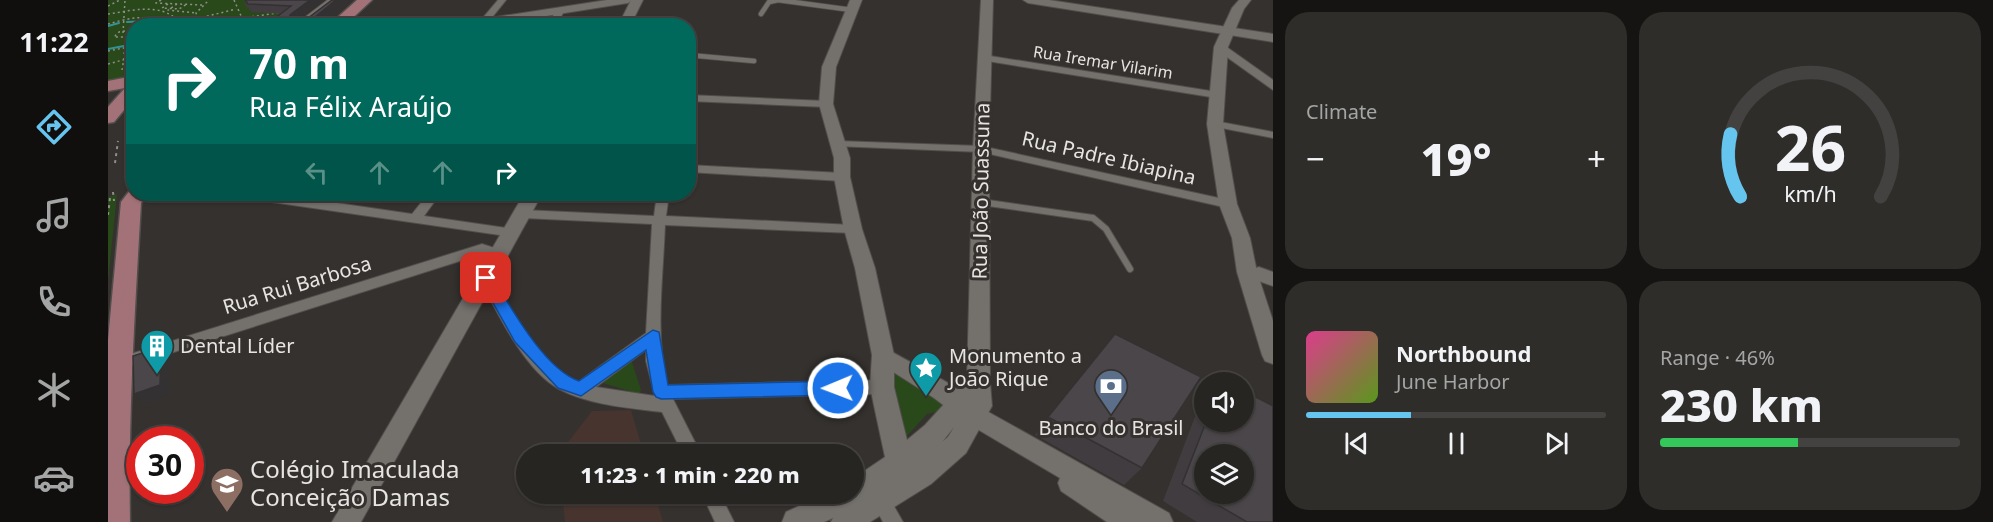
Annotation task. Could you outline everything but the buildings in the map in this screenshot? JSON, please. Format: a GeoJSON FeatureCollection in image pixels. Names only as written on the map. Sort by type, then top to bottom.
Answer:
{"type":"FeatureCollection","features":[{"type":"Feature","properties":{"kind":"main road"},"geometry":{"type":"LineString","coordinates":[[344,18],[365,0]]}},
{"type":"Feature","properties":{"kind":"main road"},"geometry":{"type":"LineString","coordinates":[[628,18],[637,0]]}},
{"type":"Feature","properties":{"kind":"main road","name":"Rua João Suassuna"},"geometry":{"type":"LineString","coordinates":[[967,410],[981,406],[978,382],[981,149],[987,0]]}},
{"type":"Feature","properties":{"kind":"main road"},"geometry":{"type":"LineString","coordinates":[[1223,37],[1238,8],[1245,0]]}},
{"type":"Feature","properties":{"kind":"main road"},"geometry":{"type":"LineString","coordinates":[[854,5],[829,67],[826,104],[838,144],[853,229],[865,268],[883,355],[882,387],[899,460]]}},
{"type":"Feature","properties":{"kind":"main road"},"geometry":{"type":"LineString","coordinates":[[1224,8],[1215,124],[1228,204],[1273,311]]}},
{"type":"Feature","properties":{"kind":"main road"},"geometry":{"type":"LineString","coordinates":[[108,93],[126,84]]}},
{"type":"Feature","properties":{"kind":"main road"},"geometry":{"type":"LineString","coordinates":[[108,118],[126,89]]}},
{"type":"Feature","properties":{"kind":"main road"},"geometry":{"type":"LineString","coordinates":[[114,522],[113,365],[132,201]]}},
{"type":"Feature","properties":{"kind":"main road"},"geometry":{"type":"LineString","coordinates":[[346,522],[486,278],[491,252],[528,201]]}},
{"type":"Feature","properties":{"kind":"main road"},"geometry":{"type":"LineString","coordinates":[[1257,270],[1273,355]]}},
{"type":"Feature","properties":{"kind":"main road"},"geometry":{"type":"LineString","coordinates":[[864,485],[967,410]]}},
{"type":"Feature","properties":{"kind":"main road"},"geometry":{"type":"LineString","coordinates":[[845,522],[887,511],[922,475],[957,445],[967,410]]}},
{"type":"Feature","properties":{"kind":"main road"},"geometry":{"type":"LineString","coordinates":[[796,522],[831,504]]}},
{"type":"Feature","properties":{"kind":"street"},"geometry":{"type":"LineString","coordinates":[[486,18],[502,0]]}},
{"type":"Feature","properties":{"kind":"street"},"geometry":{"type":"LineString","coordinates":[[512,18],[628,0]]}},
{"type":"Feature","properties":{"kind":"street"},"geometry":{"type":"LineString","coordinates":[[1028,0],[1223,37],[1273,39]]}},
{"type":"Feature","properties":{"kind":"street"},"geometry":{"type":"LineString","coordinates":[[556,18],[561,10]]}},
{"type":"Feature","properties":{"kind":"street"},"geometry":{"type":"LineString","coordinates":[[1223,37],[1250,68],[1273,86]]}},
{"type":"Feature","properties":{"kind":"street"},"geometry":{"type":"LineString","coordinates":[[1223,37],[1273,76]]}},
{"type":"Feature","properties":{"kind":"street","name":"Rua Iremar Vilarim"},"geometry":{"type":"LineString","coordinates":[[984,58],[1217,95]]}},
{"type":"Feature","properties":{"kind":"street"},"geometry":{"type":"LineString","coordinates":[[1221,65],[1238,64],[1250,68]]}},
{"type":"Feature","properties":{"kind":"street"},"geometry":{"type":"LineString","coordinates":[[696,98],[826,104]]}},
{"type":"Feature","properties":{"kind":"street"},"geometry":{"type":"LineString","coordinates":[[1215,124],[1273,135]]}},
{"type":"Feature","properties":{"kind":"street","name":"Rua Padre Ibiapina"},"geometry":{"type":"LineString","coordinates":[[838,144],[981,149],[1228,204]]}},
{"type":"Feature","properties":{"kind":"street"},"geometry":{"type":"LineString","coordinates":[[696,168],[842,177]]}},
{"type":"Feature","properties":{"kind":"street"},"geometry":{"type":"LineString","coordinates":[[293,201],[417,217],[510,225],[659,220],[853,229]]}},
{"type":"Feature","properties":{"kind":"street"},"geometry":{"type":"LineString","coordinates":[[328,206],[332,201]]}},
{"type":"Feature","properties":{"kind":"street"},"geometry":{"type":"LineString","coordinates":[[417,217],[429,201]]}},
{"type":"Feature","properties":{"kind":"street"},"geometry":{"type":"LineString","coordinates":[[662,201],[653,336],[654,361],[665,398],[687,444]]}},
{"type":"Feature","properties":{"kind":"street","name":"Rua Rui Barbosa"},"geometry":{"type":"LineString","coordinates":[[113,365],[491,252]]}},
{"type":"Feature","properties":{"kind":"street"},"geometry":{"type":"LineString","coordinates":[[486,278],[520,338],[564,383],[581,389],[665,398],[882,387]]}},
{"type":"Feature","properties":{"kind":"street"},"geometry":{"type":"LineString","coordinates":[[581,389],[653,336]]}},
{"type":"Feature","properties":{"kind":"street"},"geometry":{"type":"LineString","coordinates":[[883,355],[942,391],[967,410],[1160,522]]}},
{"type":"Feature","properties":{"kind":"street"},"geometry":{"type":"LineString","coordinates":[[1016,439],[1040,462],[1118,519]]}},
{"type":"Feature","properties":{"kind":"street"},"geometry":{"type":"LineString","coordinates":[[716,504],[725,522]]}},
{"type":"Feature","properties":{"kind":"lane"},"geometry":{"type":"LineString","coordinates":[[307,18],[331,0]]}},
{"type":"Feature","properties":{"kind":"lane"},"geometry":{"type":"LineString","coordinates":[[316,18],[338,0]]}},
{"type":"Feature","properties":{"kind":"lane"},"geometry":{"type":"LineString","coordinates":[[761,14],[769,2],[778,0],[854,5]]}},
{"type":"Feature","properties":{"kind":"lane"},"geometry":{"type":"LineString","coordinates":[[696,56],[754,61]]}},
{"type":"Feature","properties":{"kind":"lane"},"geometry":{"type":"LineString","coordinates":[[981,202],[1093,218],[1106,229],[1130,269]]}},
{"type":"Feature","properties":{"kind":"path"},"geometry":{"type":"LineString","coordinates":[[108,8],[118,0]]}},
{"type":"Feature","properties":{"kind":"path"},"geometry":{"type":"LineString","coordinates":[[125,0],[123,32],[114,37],[126,36]]}},
{"type":"Feature","properties":{"kind":"path"},"geometry":{"type":"LineString","coordinates":[[150,9],[161,0]]}},
{"type":"Feature","properties":{"kind":"path"},"geometry":{"type":"LineString","coordinates":[[196,13],[209,0]]}},
{"type":"Feature","properties":{"kind":"path"},"geometry":{"type":"LineString","coordinates":[[234,0],[236,9],[242,18],[286,12]]}},
{"type":"Feature","properties":{"kind":"path"},"geometry":{"type":"LineString","coordinates":[[156,3],[202,5]]}},
{"type":"Feature","properties":{"kind":"path"},"geometry":{"type":"LineString","coordinates":[[169,4],[162,8],[179,9],[188,4]]}},
{"type":"Feature","properties":{"kind":"path"},"geometry":{"type":"LineString","coordinates":[[178,4],[168,10],[196,13]]}},
{"type":"Feature","properties":{"kind":"path"},"geometry":{"type":"LineString","coordinates":[[108,14],[150,9],[168,11],[173,18]]}},
{"type":"Feature","properties":{"kind":"path"},"geometry":{"type":"LineString","coordinates":[[196,13],[198,18],[205,18],[236,9]]}},
{"type":"Feature","properties":{"kind":"path"},"geometry":{"type":"LineString","coordinates":[[108,24],[126,20]]}},
{"type":"Feature","properties":{"kind":"path"},"geometry":{"type":"LineString","coordinates":[[108,51],[125,48],[126,66]]}},
{"type":"Feature","properties":{"kind":"path"},"geometry":{"type":"LineString","coordinates":[[108,64],[124,60]]}},
{"type":"Feature","properties":{"kind":"path"},"geometry":{"type":"LineString","coordinates":[[116,163],[118,141]]}},
{"type":"Feature","properties":{"kind":"path"},"geometry":{"type":"LineString","coordinates":[[108,215],[110,198],[113,196]]}},
{"type":"Feature","properties":{"kind":"path"},"geometry":{"type":"LineString","coordinates":[[109,208],[113,207]]}},
{"type":"Feature","properties":{"kind":"shaded area"},"geometry":{"type":"Polygon","coordinates":[[[631,410],[641,444],[567,444],[592,411],[631,410]]]}},
{"type":"Feature","properties":{"kind":"shaded area"},"geometry":{"type":"Polygon","coordinates":[[[563,504],[658,504],[663,522],[565,522],[563,504]]]}},
{"type":"Feature","properties":{"kind":"green space"},"geometry":{"type":"Polygon","coordinates":[[[108,0],[252,0],[248,8],[253,11],[269,13],[291,9],[291,15],[286,18],[126,18],[126,76],[108,81],[108,0]]]}},
{"type":"Feature","properties":{"kind":"green space"},"geometry":{"type":"Polygon","coordinates":[[[117,194],[108,281],[108,197],[117,194]]]}},
{"type":"Feature","properties":{"kind":"green space"},"geometry":{"type":"Polygon","coordinates":[[[631,359],[641,390],[639,394],[603,383],[631,359]]]}},
{"type":"Feature","properties":{"kind":"green space"},"geometry":{"type":"Polygon","coordinates":[[[889,368],[946,398],[946,410],[927,414],[905,438],[889,368]]]}},
{"type":"Feature","properties":{"kind":"waterway"},"geometry":{"type":"LineString","coordinates":[[108,26],[119,23]]}},
{"type":"Feature","properties":{"kind":"waterway"},"geometry":{"type":"LineString","coordinates":[[108,49],[126,46]]}},
{"type":"Feature","properties":{"kind":"place","name":"Dental Líder"},"geometry":{"type":"Point","coordinates":[157,375]}},
{"type":"Feature","properties":{"kind":"place","name":"Monumento a João Rique"},"geometry":{"type":"Point","coordinates":[926,397]}},
{"type":"Feature","properties":{"kind":"place","name":"Banco do Brasil"},"geometry":{"type":"Point","coordinates":[1111,415]}},
{"type":"Feature","properties":{"kind":"place","name":"Colégio Imaculada Conceição Damas"},"geometry":{"type":"Point","coordinates":[227,513]}},
{"type":"Feature","properties":{"kind":"route"},"geometry":{"type":"LineString","coordinates":[[486,278],[520,338],[564,383],[581,389],[653,336],[654,361],[661,392],[838,388]]}}]}
